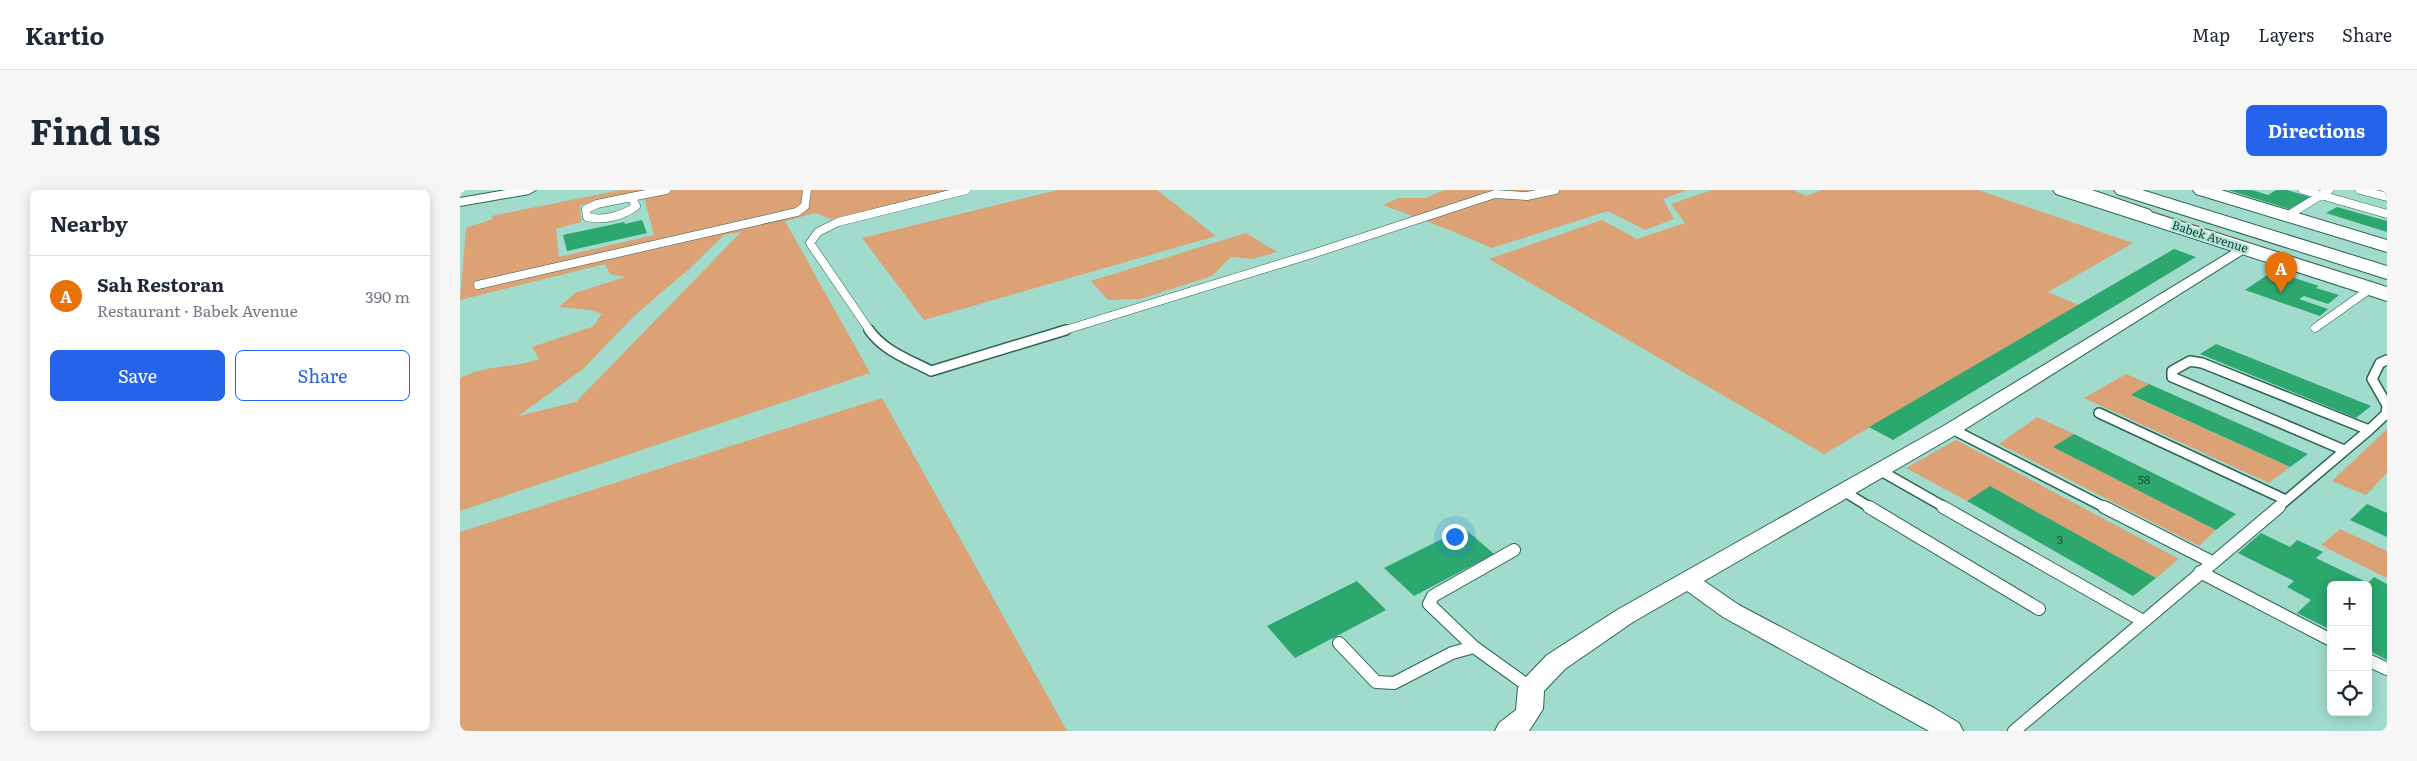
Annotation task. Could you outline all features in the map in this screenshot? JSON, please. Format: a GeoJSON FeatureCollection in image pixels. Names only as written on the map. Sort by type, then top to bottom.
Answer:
{"type":"FeatureCollection","features":[{"type":"Feature","properties":{"kind":"main road","name":"Babek Avenue"},"geometry":{"type":"LineString","coordinates":[[2062,190],[2243,248],[2381,288]]}},
{"type":"Feature","properties":{"kind":"main road"},"geometry":{"type":"LineString","coordinates":[[2074,190],[2173,225]]}},
{"type":"Feature","properties":{"kind":"main road"},"geometry":{"type":"LineString","coordinates":[[2102,190],[2381,288]]}},
{"type":"Feature","properties":{"kind":"main road","name":"Babek Avenue"},"geometry":{"type":"LineString","coordinates":[[2123,190],[2387,273]]}},
{"type":"Feature","properties":{"kind":"main road","name":"Babek Avenue"},"geometry":{"type":"LineString","coordinates":[[2149,190],[2387,264]]}},
{"type":"Feature","properties":{"kind":"main road"},"geometry":{"type":"LineString","coordinates":[[2169,190],[2387,256]]}},
{"type":"Feature","properties":{"kind":"main road"},"geometry":{"type":"LineString","coordinates":[[2202,190],[2387,246]]}},
{"type":"Feature","properties":{"kind":"street"},"geometry":{"type":"LineString","coordinates":[[460,202],[529,190]]}},
{"type":"Feature","properties":{"kind":"street"},"geometry":{"type":"LineString","coordinates":[[1520,728],[1532,705],[1531,688],[1556,662],[1625,616],[1845,492],[1952,429],[2243,248]]}},
{"type":"Feature","properties":{"kind":"street"},"geometry":{"type":"LineString","coordinates":[[1687,580],[1731,611],[1925,715],[1950,731]]}},
{"type":"Feature","properties":{"kind":"lane"},"geometry":{"type":"LineString","coordinates":[[631,198],[636,206],[629,211],[598,218],[587,217],[586,208],[590,206],[666,190]]}},
{"type":"Feature","properties":{"kind":"lane"},"geometry":{"type":"LineString","coordinates":[[478,285],[797,212],[805,206],[807,190]]}},
{"type":"Feature","properties":{"kind":"lane"},"geometry":{"type":"LineString","coordinates":[[966,190],[838,222],[818,232],[810,242],[878,342],[888,349],[931,370],[1309,255],[1495,192],[1527,196],[1555,190]]}},
{"type":"Feature","properties":{"kind":"lane"},"geometry":{"type":"LineString","coordinates":[[2303,190],[2387,214]]}},
{"type":"Feature","properties":{"kind":"lane"},"geometry":{"type":"LineString","coordinates":[[2287,216],[2328,190]]}},
{"type":"Feature","properties":{"kind":"lane"},"geometry":{"type":"LineString","coordinates":[[2360,190],[2387,197]]}},
{"type":"Feature","properties":{"kind":"lane"},"geometry":{"type":"LineString","coordinates":[[2315,328],[2381,288]]}},
{"type":"Feature","properties":{"kind":"lane"},"geometry":{"type":"LineString","coordinates":[[2014,731],[2386,414],[2387,405],[2372,379],[2380,363],[2387,360]]}},
{"type":"Feature","properties":{"kind":"lane"},"geometry":{"type":"LineString","coordinates":[[2344,450],[2172,377],[2172,371],[2190,361],[2202,363],[2369,430]]}},
{"type":"Feature","properties":{"kind":"lane"},"geometry":{"type":"LineString","coordinates":[[2099,413],[2286,500]]}},
{"type":"Feature","properties":{"kind":"lane"},"geometry":{"type":"LineString","coordinates":[[1952,429],[2212,562]]}},
{"type":"Feature","properties":{"kind":"lane"},"geometry":{"type":"LineString","coordinates":[[1881,471],[2144,621]]}},
{"type":"Feature","properties":{"kind":"lane"},"geometry":{"type":"LineString","coordinates":[[1845,492],[2039,609]]}},
{"type":"Feature","properties":{"kind":"lane"},"geometry":{"type":"LineString","coordinates":[[1514,550],[1433,596],[1429,604],[1474,647],[1531,688]]}},
{"type":"Feature","properties":{"kind":"lane"},"geometry":{"type":"LineString","coordinates":[[2200,572],[2327,638]]}},
{"type":"Feature","properties":{"kind":"lane"},"geometry":{"type":"LineString","coordinates":[[1339,643],[1376,682],[1394,684],[1452,654],[1474,647]]}},
{"type":"Feature","properties":{"kind":"lane"},"geometry":{"type":"LineString","coordinates":[[2372,662],[2387,669]]}},
{"type":"Feature","properties":{"kind":"shaded area"},"geometry":{"type":"Polygon","coordinates":[[[621,190],[652,190],[580,205],[581,222],[556,229],[559,257],[654,235],[644,197],[676,190],[953,190],[831,219],[815,213],[785,221],[870,373],[460,511],[460,378],[490,368],[539,359],[532,347],[592,327],[602,314],[590,310],[559,307],[575,293],[625,277],[610,274],[605,264],[460,300],[466,228],[493,219],[492,216],[621,190]],[[741,232],[724,235],[689,269],[635,315],[583,369],[518,416],[576,402],[741,232]]]}},
{"type":"Feature","properties":{"kind":"shaded area"},"geometry":{"type":"Polygon","coordinates":[[[1058,190],[1157,190],[1216,236],[924,320],[862,238],[1058,190]]]}},
{"type":"Feature","properties":{"kind":"shaded area"},"geometry":{"type":"Polygon","coordinates":[[[1444,190],[1687,190],[1663,199],[1674,219],[1645,230],[1608,211],[1492,248],[1383,205],[1399,198],[1426,198],[1444,190]]]}},
{"type":"Feature","properties":{"kind":"shaded area"},"geometry":{"type":"Polygon","coordinates":[[[1712,190],[1793,190],[1806,196],[1822,190],[1978,190],[2133,243],[2048,292],[2079,305],[1824,454],[1489,259],[1602,220],[1637,239],[1685,223],[1671,204],[1712,190]]]}},
{"type":"Feature","properties":{"kind":"shaded area"},"geometry":{"type":"Polygon","coordinates":[[[2088,190],[2387,286],[2387,289],[2136,208],[2088,190]]]}},
{"type":"Feature","properties":{"kind":"shaded area"},"geometry":{"type":"Polygon","coordinates":[[[1246,233],[1277,252],[1252,259],[1231,257],[1212,276],[1140,299],[1108,300],[1091,281],[1246,233]]]}},
{"type":"Feature","properties":{"kind":"shaded area"},"geometry":{"type":"Polygon","coordinates":[[[2126,374],[2149,384],[2132,396],[2290,467],[2269,483],[2084,398],[2126,374]]]}},
{"type":"Feature","properties":{"kind":"shaded area"},"geometry":{"type":"Polygon","coordinates":[[[882,398],[1067,731],[460,731],[460,532],[882,398]]]}},
{"type":"Feature","properties":{"kind":"shaded area"},"geometry":{"type":"Polygon","coordinates":[[[2037,417],[2074,434],[2054,447],[2216,530],[2199,546],[1999,444],[2037,417]]]}},
{"type":"Feature","properties":{"kind":"shaded area"},"geometry":{"type":"Polygon","coordinates":[[[2387,429],[2387,473],[2366,495],[2332,481],[2387,429]]]}},
{"type":"Feature","properties":{"kind":"shaded area"},"geometry":{"type":"Polygon","coordinates":[[[1956,440],[2179,559],[2156,578],[1991,487],[1967,501],[1906,468],[1956,440]]]}},
{"type":"Feature","properties":{"kind":"shaded area"},"geometry":{"type":"Polygon","coordinates":[[[2340,529],[2387,551],[2387,578],[2321,545],[2340,529]]]}},
{"type":"Feature","properties":{"kind":"building"},"geometry":{"type":"Polygon","coordinates":[[[2228,190],[2252,190],[2268,195],[2276,190],[2287,190],[2310,197],[2289,209],[2228,190]]]}},
{"type":"Feature","properties":{"kind":"building"},"geometry":{"type":"Polygon","coordinates":[[[2337,207],[2387,221],[2387,232],[2326,213],[2337,207]]]}},
{"type":"Feature","properties":{"kind":"building"},"geometry":{"type":"Polygon","coordinates":[[[642,220],[647,233],[567,251],[563,235],[642,220]]]}},
{"type":"Feature","properties":{"kind":"building"},"geometry":{"type":"Polygon","coordinates":[[[2174,249],[2196,257],[1893,440],[1869,427],[2174,249]]]}},
{"type":"Feature","properties":{"kind":"building"},"geometry":{"type":"Polygon","coordinates":[[[2273,271],[2319,286],[2316,288],[2339,295],[2328,304],[2304,296],[2299,299],[2328,309],[2320,316],[2245,290],[2273,271]]]}},
{"type":"Feature","properties":{"kind":"building"},"geometry":{"type":"Polygon","coordinates":[[[2216,344],[2371,406],[2356,418],[2200,354],[2216,344]]]}},
{"type":"Feature","properties":{"kind":"building"},"geometry":{"type":"Polygon","coordinates":[[[2149,384],[2308,454],[2290,467],[2131,395],[2149,384]]]}},
{"type":"Feature","properties":{"kind":"building"},"geometry":{"type":"Polygon","coordinates":[[[2074,434],[2236,514],[2216,530],[2053,447],[2074,434]]]}},
{"type":"Feature","properties":{"kind":"building"},"geometry":{"type":"Polygon","coordinates":[[[1990,486],[2156,578],[2133,596],[1967,501],[1990,486]]]}},
{"type":"Feature","properties":{"kind":"building"},"geometry":{"type":"Polygon","coordinates":[[[2367,504],[2387,513],[2387,537],[2350,520],[2367,504]]]}},
{"type":"Feature","properties":{"kind":"building"},"geometry":{"type":"Polygon","coordinates":[[[1464,528],[1494,554],[1414,596],[1384,568],[1464,528]]]}},
{"type":"Feature","properties":{"kind":"building"},"geometry":{"type":"Polygon","coordinates":[[[2261,533],[2290,547],[2297,540],[2323,552],[2316,558],[2364,581],[2327,581],[2327,628],[2297,613],[2311,600],[2287,587],[2294,581],[2238,553],[2261,533]]]}},
{"type":"Feature","properties":{"kind":"building"},"geometry":{"type":"Polygon","coordinates":[[[2374,577],[2387,584],[2387,660],[2372,652],[2372,581],[2370,581],[2374,577]]]}},
{"type":"Feature","properties":{"kind":"building"},"geometry":{"type":"Polygon","coordinates":[[[1357,581],[1386,610],[1295,658],[1267,626],[1357,581]]]}},
{"type":"Feature","properties":{"kind":"place","name":"Sah Restoran"},"geometry":{"type":"Point","coordinates":[2281,293]}}]}
